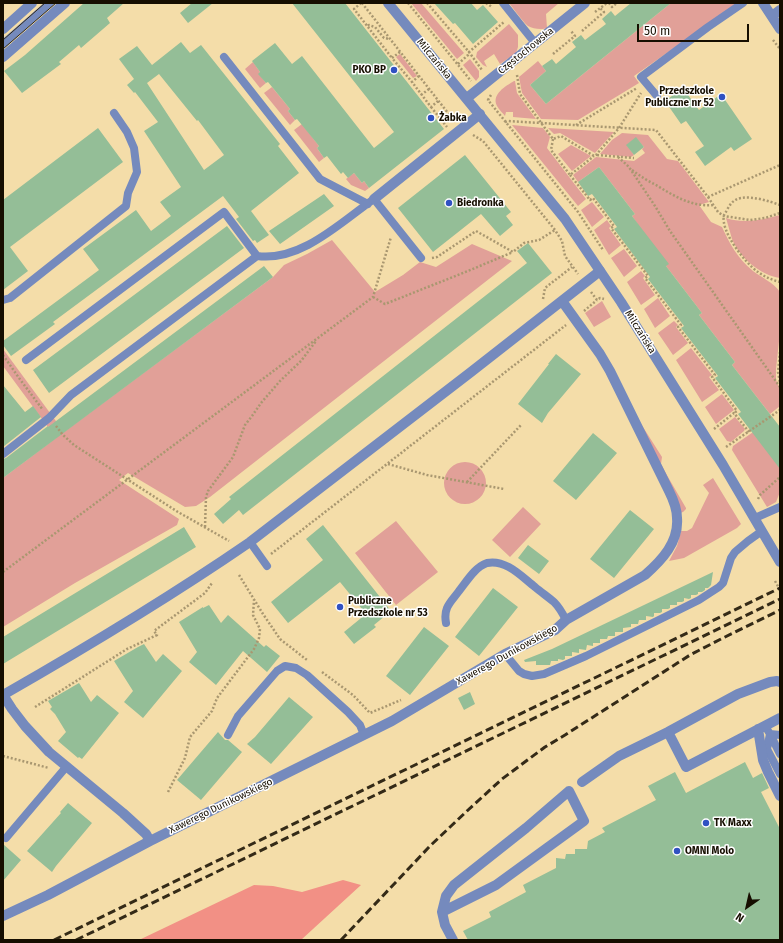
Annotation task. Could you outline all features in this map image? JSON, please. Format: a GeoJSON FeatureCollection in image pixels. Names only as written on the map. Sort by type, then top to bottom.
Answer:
{"type":"FeatureCollection","features":[{"type":"Feature","properties":{"kind":"street"},"geometry":{"type":"LineString","coordinates":[[3,29],[32,3]]}},
{"type":"Feature","properties":{"kind":"street"},"geometry":{"type":"LineString","coordinates":[[3,57],[65,3]]}},
{"type":"Feature","properties":{"kind":"street","name":"Milczańska"},"geometry":{"type":"LineString","coordinates":[[388,3],[565,219],[621,302],[723,465],[780,562]]}},
{"type":"Feature","properties":{"kind":"street","name":"Częstochowska"},"geometry":{"type":"LineString","coordinates":[[466,98],[585,3]]}},
{"type":"Feature","properties":{"kind":"street"},"geometry":{"type":"LineString","coordinates":[[763,3],[776,13],[780,29]]}},
{"type":"Feature","properties":{"kind":"street"},"geometry":{"type":"LineString","coordinates":[[371,202],[480,114]]}},
{"type":"Feature","properties":{"kind":"street"},"geometry":{"type":"LineString","coordinates":[[150,841],[146,834],[123,813],[64,769],[25,726],[3,695],[120,626],[250,542],[600,271]]}},
{"type":"Feature","properties":{"kind":"street","name":"Xawerego Dunikowskiego"},"geometry":{"type":"LineString","coordinates":[[3,916],[48,895],[150,841],[392,721],[505,654],[555,630],[566,620],[645,575],[655,566],[669,549],[674,538],[677,528],[677,517],[674,503],[610,371],[600,354],[562,301]]}},
{"type":"Feature","properties":{"kind":"street"},"geometry":{"type":"LineString","coordinates":[[582,782],[619,756],[668,732],[738,694],[770,682],[780,682]]}},
{"type":"Feature","properties":{"kind":"street"},"geometry":{"type":"LineString","coordinates":[[668,732],[686,767],[764,730],[780,718]]}},
{"type":"Feature","properties":{"kind":"street"},"geometry":{"type":"LineString","coordinates":[[764,730],[763,760],[780,796]]}},
{"type":"Feature","properties":{"kind":"street"},"geometry":{"type":"LineString","coordinates":[[442,912],[496,885],[584,821],[569,791],[526,828],[454,885],[446,896],[442,912],[445,925],[453,940]]}},
{"type":"Feature","properties":{"kind":"lane"},"geometry":{"type":"LineString","coordinates":[[3,44],[50,3]]}},
{"type":"Feature","properties":{"kind":"lane"},"geometry":{"type":"LineString","coordinates":[[503,3],[535,43]]}},
{"type":"Feature","properties":{"kind":"lane"},"geometry":{"type":"LineString","coordinates":[[657,96],[641,77],[743,3]]}},
{"type":"Feature","properties":{"kind":"lane"},"geometry":{"type":"LineString","coordinates":[[224,57],[320,179],[371,202],[395,225],[421,258]]}},
{"type":"Feature","properties":{"kind":"lane"},"geometry":{"type":"LineString","coordinates":[[3,300],[10,298],[126,206],[128,193],[137,172],[134,148],[127,132],[114,114]]}},
{"type":"Feature","properties":{"kind":"lane"},"geometry":{"type":"LineString","coordinates":[[3,454],[49,418],[70,395],[257,256],[266,257],[289,254],[307,246],[327,234],[371,202]]}},
{"type":"Feature","properties":{"kind":"lane"},"geometry":{"type":"LineString","coordinates":[[26,360],[224,212],[257,256]]}},
{"type":"Feature","properties":{"kind":"lane"},"geometry":{"type":"LineString","coordinates":[[755,518],[780,507]]}},
{"type":"Feature","properties":{"kind":"lane"},"geometry":{"type":"LineString","coordinates":[[505,654],[520,671],[524,674],[532,676],[544,674],[593,653],[687,607],[719,587],[723,583],[731,558],[735,552],[762,531]]}},
{"type":"Feature","properties":{"kind":"lane"},"geometry":{"type":"LineString","coordinates":[[250,542],[265,563]]}},
{"type":"Feature","properties":{"kind":"lane"},"geometry":{"type":"LineString","coordinates":[[446,622],[446,609],[468,579],[478,568],[494,562],[511,568],[554,603],[566,620]]}},
{"type":"Feature","properties":{"kind":"lane"},"geometry":{"type":"LineString","coordinates":[[228,735],[238,716],[277,671],[285,666],[296,668],[307,675],[348,712],[360,725],[364,735]]}},
{"type":"Feature","properties":{"kind":"lane"},"geometry":{"type":"LineString","coordinates":[[764,730],[780,735]]}},
{"type":"Feature","properties":{"kind":"lane"},"geometry":{"type":"LineString","coordinates":[[764,730],[780,754]]}},
{"type":"Feature","properties":{"kind":"lane"},"geometry":{"type":"LineString","coordinates":[[764,730],[767,749],[780,774]]}},
{"type":"Feature","properties":{"kind":"lane"},"geometry":{"type":"LineString","coordinates":[[6,838],[64,769]]}},
{"type":"Feature","properties":{"kind":"path"},"geometry":{"type":"LineString","coordinates":[[449,129],[354,9],[362,3],[448,113],[464,128],[483,141],[555,230],[562,241],[565,256],[597,300]]}},
{"type":"Feature","properties":{"kind":"path"},"geometry":{"type":"LineString","coordinates":[[408,3],[473,82]]}},
{"type":"Feature","properties":{"kind":"path"},"geometry":{"type":"LineString","coordinates":[[427,3],[469,52],[489,80]]}},
{"type":"Feature","properties":{"kind":"path"},"geometry":{"type":"LineString","coordinates":[[486,3],[495,11]]}},
{"type":"Feature","properties":{"kind":"path"},"geometry":{"type":"LineString","coordinates":[[609,3],[612,7],[617,3]]}},
{"type":"Feature","properties":{"kind":"path"},"geometry":{"type":"LineString","coordinates":[[582,31],[604,12],[600,8]]}},
{"type":"Feature","properties":{"kind":"path"},"geometry":{"type":"LineString","coordinates":[[458,64],[468,55],[469,52],[504,22],[500,17]]}},
{"type":"Feature","properties":{"kind":"path"},"geometry":{"type":"LineString","coordinates":[[368,26],[375,27],[384,38],[390,39]]}},
{"type":"Feature","properties":{"kind":"path"},"geometry":{"type":"LineString","coordinates":[[553,54],[575,36],[571,31]]}},
{"type":"Feature","properties":{"kind":"path"},"geometry":{"type":"LineString","coordinates":[[392,58],[400,52]]}},
{"type":"Feature","properties":{"kind":"path"},"geometry":{"type":"LineString","coordinates":[[517,75],[520,94],[553,139],[551,150],[590,200],[592,198],[614,226],[611,228],[648,276],[645,278],[681,325],[678,327],[715,375],[712,377],[737,411],[714,429]]}},
{"type":"Feature","properties":{"kind":"path"},"geometry":{"type":"LineString","coordinates":[[412,82],[419,76]]}},
{"type":"Feature","properties":{"kind":"path"},"geometry":{"type":"LineString","coordinates":[[576,125],[646,84]]}},
{"type":"Feature","properties":{"kind":"path"},"geometry":{"type":"LineString","coordinates":[[570,175],[595,156],[619,128],[646,84]]}},
{"type":"Feature","properties":{"kind":"path"},"geometry":{"type":"LineString","coordinates":[[421,95],[429,89]]}},
{"type":"Feature","properties":{"kind":"path"},"geometry":{"type":"LineString","coordinates":[[488,100],[505,122],[656,130],[718,212],[724,216],[750,220],[765,218],[780,213]]}},
{"type":"Feature","properties":{"kind":"path"},"geometry":{"type":"LineString","coordinates":[[431,107],[438,101]]}},
{"type":"Feature","properties":{"kind":"path"},"geometry":{"type":"LineString","coordinates":[[553,139],[561,136],[595,156],[634,158]]}},
{"type":"Feature","properties":{"kind":"path"},"geometry":{"type":"LineString","coordinates":[[618,158],[637,174],[673,195],[696,204],[713,205]]}},
{"type":"Feature","properties":{"kind":"path"},"geometry":{"type":"LineString","coordinates":[[708,197],[780,165]]}},
{"type":"Feature","properties":{"kind":"path"},"geometry":{"type":"LineString","coordinates":[[630,168],[670,231],[780,387]]}},
{"type":"Feature","properties":{"kind":"path"},"geometry":{"type":"LineString","coordinates":[[780,205],[757,198],[741,198],[735,200],[730,205],[724,216],[725,226],[731,240],[745,261],[766,277],[780,282]]}},
{"type":"Feature","properties":{"kind":"path"},"geometry":{"type":"LineString","coordinates":[[3,572],[373,297],[395,225]]}},
{"type":"Feature","properties":{"kind":"path"},"geometry":{"type":"LineString","coordinates":[[373,297],[385,304],[513,252],[524,243],[539,240],[555,230]]}},
{"type":"Feature","properties":{"kind":"path"},"geometry":{"type":"LineString","coordinates":[[421,258],[437,257],[476,232],[513,252]]}},
{"type":"Feature","properties":{"kind":"path"},"geometry":{"type":"LineString","coordinates":[[543,302],[546,288],[572,266]]}},
{"type":"Feature","properties":{"kind":"path"},"geometry":{"type":"LineString","coordinates":[[265,563],[388,464],[597,300],[600,298],[604,299]]}},
{"type":"Feature","properties":{"kind":"path"},"geometry":{"type":"LineString","coordinates":[[205,528],[206,497],[208,491],[233,457],[246,425],[261,403],[280,381],[301,361],[317,339]]}},
{"type":"Feature","properties":{"kind":"path"},"geometry":{"type":"LineString","coordinates":[[780,352],[778,372],[780,384]]}},
{"type":"Feature","properties":{"kind":"path"},"geometry":{"type":"LineString","coordinates":[[3,355],[49,418],[74,445],[178,512],[233,543]]}},
{"type":"Feature","properties":{"kind":"path"},"geometry":{"type":"LineString","coordinates":[[726,447],[780,410]]}},
{"type":"Feature","properties":{"kind":"path"},"geometry":{"type":"LineString","coordinates":[[734,413],[749,432]]}},
{"type":"Feature","properties":{"kind":"path"},"geometry":{"type":"LineString","coordinates":[[467,482],[521,425]]}},
{"type":"Feature","properties":{"kind":"path"},"geometry":{"type":"LineString","coordinates":[[388,464],[427,475],[504,489]]}},
{"type":"Feature","properties":{"kind":"path"},"geometry":{"type":"LineString","coordinates":[[754,494],[758,499],[780,477]]}},
{"type":"Feature","properties":{"kind":"path"},"geometry":{"type":"LineString","coordinates":[[239,575],[280,639],[310,662]]}},
{"type":"Feature","properties":{"kind":"path"},"geometry":{"type":"LineString","coordinates":[[35,707],[127,649],[157,636],[154,631],[205,593],[215,577]]}},
{"type":"Feature","properties":{"kind":"path"},"geometry":{"type":"LineString","coordinates":[[775,581],[780,590]]}},
{"type":"Feature","properties":{"kind":"path"},"geometry":{"type":"LineString","coordinates":[[168,792],[185,758],[190,737],[212,711],[217,698],[254,649],[260,638],[260,629],[253,615],[254,598]]}},
{"type":"Feature","properties":{"kind":"path"},"geometry":{"type":"LineString","coordinates":[[322,671],[353,696],[370,713],[401,700]]}},
{"type":"Feature","properties":{"kind":"path"},"geometry":{"type":"LineString","coordinates":[[3,756],[64,769]]}},
{"type":"Feature","properties":{"kind":"shaded area"},"geometry":{"type":"Polygon","coordinates":[[[411,3],[421,3],[464,53],[457,59],[411,3]]]}},
{"type":"Feature","properties":{"kind":"shaded area"},"geometry":{"type":"Polygon","coordinates":[[[509,3],[559,3],[546,14],[547,28],[540,29],[528,26],[509,3]]]}},
{"type":"Feature","properties":{"kind":"shaded area"},"geometry":{"type":"Polygon","coordinates":[[[671,3],[738,3],[634,76],[639,83],[578,120],[541,119],[522,93],[519,77],[538,61],[546,71],[530,85],[546,104],[671,3]]]}},
{"type":"Feature","properties":{"kind":"shaded area"},"geometry":{"type":"Polygon","coordinates":[[[509,24],[518,35],[518,47],[516,53],[500,64],[494,54],[484,61],[487,67],[483,65],[476,57],[477,52],[509,24]]]}},
{"type":"Feature","properties":{"kind":"shaded area"},"geometry":{"type":"Polygon","coordinates":[[[400,54],[417,76],[413,78],[396,57],[400,54]]]}},
{"type":"Feature","properties":{"kind":"shaded area"},"geometry":{"type":"Polygon","coordinates":[[[470,59],[479,71],[479,77],[476,81],[463,65],[470,59]]]}},
{"type":"Feature","properties":{"kind":"shaded area"},"geometry":{"type":"Polygon","coordinates":[[[253,62],[260,72],[259,74],[266,83],[260,88],[245,69],[253,62]]]}},
{"type":"Feature","properties":{"kind":"shaded area"},"geometry":{"type":"Polygon","coordinates":[[[514,81],[517,93],[536,119],[513,117],[513,112],[506,112],[505,116],[498,107],[496,98],[498,94],[514,81]]]}},
{"type":"Feature","properties":{"kind":"shaded area"},"geometry":{"type":"Polygon","coordinates":[[[272,87],[290,109],[288,111],[295,120],[290,125],[264,93],[272,87]]]}},
{"type":"Feature","properties":{"kind":"shaded area"},"geometry":{"type":"Polygon","coordinates":[[[302,124],[319,146],[317,148],[324,158],[319,162],[294,130],[302,124]]]}},
{"type":"Feature","properties":{"kind":"shaded area"},"geometry":{"type":"Polygon","coordinates":[[[512,125],[543,128],[550,137],[547,148],[586,199],[578,206],[512,125]]]}},
{"type":"Feature","properties":{"kind":"shaded area"},"geometry":{"type":"Polygon","coordinates":[[[548,128],[614,132],[595,153],[560,133],[554,134],[548,128]]]}},
{"type":"Feature","properties":{"kind":"shaded area"},"geometry":{"type":"Polygon","coordinates":[[[622,133],[648,135],[667,159],[678,161],[709,202],[699,205],[711,222],[722,227],[734,250],[747,266],[756,274],[771,283],[780,292],[780,332],[776,380],[780,389],[780,406],[770,414],[732,365],[735,362],[699,315],[702,313],[666,266],[632,216],[635,214],[599,167],[578,182],[573,175],[596,157],[634,161],[645,153],[642,149],[644,147],[636,138],[627,145],[634,155],[631,157],[600,154],[612,140],[622,133]]]}},
{"type":"Feature","properties":{"kind":"shaded area"},"geometry":{"type":"Polygon","coordinates":[[[571,145],[591,156],[572,171],[558,154],[571,145]]]}},
{"type":"Feature","properties":{"kind":"shaded area"},"geometry":{"type":"Polygon","coordinates":[[[354,173],[362,183],[364,181],[369,188],[365,191],[351,185],[346,179],[354,173]]]}},
{"type":"Feature","properties":{"kind":"shaded area"},"geometry":{"type":"Polygon","coordinates":[[[592,202],[604,217],[592,227],[581,210],[592,202]]]}},
{"type":"Feature","properties":{"kind":"shaded area"},"geometry":{"type":"Polygon","coordinates":[[[780,215],[780,278],[765,273],[745,259],[732,239],[726,218],[746,221],[760,220],[780,215]]]}},
{"type":"Feature","properties":{"kind":"shaded area"},"geometry":{"type":"Polygon","coordinates":[[[607,220],[611,226],[609,228],[621,245],[609,255],[594,230],[607,220]]]}},
{"type":"Feature","properties":{"kind":"shaded area"},"geometry":{"type":"Polygon","coordinates":[[[332,240],[375,292],[403,275],[420,262],[436,267],[472,244],[512,261],[210,497],[196,506],[185,507],[128,473],[119,480],[179,519],[177,525],[75,583],[3,627],[3,478],[56,438],[3,366],[3,349],[64,432],[273,277],[284,265],[332,240]]]}},
{"type":"Feature","properties":{"kind":"shaded area"},"geometry":{"type":"Polygon","coordinates":[[[624,249],[637,266],[624,277],[611,258],[624,249]]]}},
{"type":"Feature","properties":{"kind":"shaded area"},"geometry":{"type":"Polygon","coordinates":[[[641,271],[645,276],[643,278],[655,295],[641,305],[627,282],[641,271]]]}},
{"type":"Feature","properties":{"kind":"shaded area"},"geometry":{"type":"Polygon","coordinates":[[[658,298],[670,316],[655,328],[644,309],[658,298]]]}},
{"type":"Feature","properties":{"kind":"shaded area"},"geometry":{"type":"Polygon","coordinates":[[[602,301],[611,317],[594,327],[585,313],[602,301]]]}},
{"type":"Feature","properties":{"kind":"shaded area"},"geometry":{"type":"Polygon","coordinates":[[[674,321],[678,325],[676,327],[688,343],[673,355],[658,333],[674,321]]]}},
{"type":"Feature","properties":{"kind":"shaded area"},"geometry":{"type":"Polygon","coordinates":[[[691,348],[712,375],[709,377],[719,390],[702,402],[676,360],[691,348]]]}},
{"type":"Feature","properties":{"kind":"shaded area"},"geometry":{"type":"Polygon","coordinates":[[[722,394],[734,410],[716,424],[705,407],[722,394]]]}},
{"type":"Feature","properties":{"kind":"shaded area"},"geometry":{"type":"Polygon","coordinates":[[[636,416],[662,457],[661,464],[686,508],[683,512],[680,513],[636,416]]]}},
{"type":"Feature","properties":{"kind":"shaded area"},"geometry":{"type":"Polygon","coordinates":[[[735,417],[745,429],[731,442],[727,441],[719,429],[735,417]]]}},
{"type":"Feature","properties":{"kind":"shaded area"},"geometry":{"type":"Polygon","coordinates":[[[759,428],[780,456],[780,492],[776,502],[767,507],[732,450],[733,446],[759,428]]]}},
{"type":"Feature","properties":{"kind":"shaded area"},"geometry":{"type":"Polygon","coordinates":[[[465,462],[480,468],[486,483],[480,498],[465,504],[450,498],[444,483],[450,468],[465,462]]]}},
{"type":"Feature","properties":{"kind":"shaded area"},"geometry":{"type":"Polygon","coordinates":[[[713,478],[741,524],[737,528],[684,558],[669,561],[677,546],[681,531],[687,531],[692,528],[709,493],[703,485],[713,478]]]}},
{"type":"Feature","properties":{"kind":"shaded area"},"geometry":{"type":"Polygon","coordinates":[[[523,507],[541,524],[510,557],[492,540],[523,507]]]}},
{"type":"Feature","properties":{"kind":"shaded area"},"geometry":{"type":"Polygon","coordinates":[[[396,521],[438,572],[396,605],[355,553],[396,521]]]}},
{"type":"Feature","properties":{"kind":"shaded area"},"geometry":{"type":"Polygon","coordinates":[[[343,880],[361,885],[301,940],[139,940],[254,885],[273,886],[302,892],[343,880]]]}},
{"type":"Feature","properties":{"kind":"building"},"geometry":{"type":"Polygon","coordinates":[[[84,3],[124,3],[107,18],[110,23],[81,48],[79,45],[59,62],[61,64],[22,93],[4,71],[25,55],[84,3]]]}},
{"type":"Feature","properties":{"kind":"building"},"geometry":{"type":"Polygon","coordinates":[[[192,3],[213,3],[188,23],[180,13],[192,3]]]}},
{"type":"Feature","properties":{"kind":"building"},"geometry":{"type":"Polygon","coordinates":[[[292,3],[345,3],[444,129],[369,188],[364,181],[362,183],[354,173],[348,178],[343,172],[341,174],[327,156],[324,158],[317,148],[319,146],[297,119],[295,120],[288,111],[290,109],[268,82],[266,83],[258,74],[260,72],[252,61],[275,43],[292,64],[302,56],[374,148],[394,132],[292,3]]]}},
{"type":"Feature","properties":{"kind":"building"},"geometry":{"type":"Polygon","coordinates":[[[434,3],[471,3],[477,10],[483,5],[498,22],[473,44],[455,23],[453,24],[434,3]]]}},
{"type":"Feature","properties":{"kind":"building"},"geometry":{"type":"Polygon","coordinates":[[[631,3],[671,3],[546,104],[530,85],[546,71],[542,66],[552,59],[556,64],[576,47],[572,42],[581,35],[585,40],[606,24],[602,19],[611,11],[615,16],[631,3]]]}},
{"type":"Feature","properties":{"kind":"building"},"geometry":{"type":"Polygon","coordinates":[[[181,42],[190,53],[201,45],[280,144],[278,146],[299,173],[251,211],[269,235],[257,243],[255,240],[253,241],[236,219],[239,217],[223,196],[53,322],[55,324],[11,356],[3,345],[3,341],[99,270],[83,249],[136,210],[151,231],[171,216],[160,202],[181,187],[144,131],[158,122],[135,92],[134,93],[127,85],[134,79],[119,59],[137,46],[152,65],[181,42]],[[159,74],[147,83],[204,170],[224,155],[198,120],[197,121],[159,74]]]}},
{"type":"Feature","properties":{"kind":"building"},"geometry":{"type":"Polygon","coordinates":[[[683,88],[699,110],[721,94],[752,139],[734,151],[731,147],[705,166],[695,152],[704,146],[686,121],[681,124],[665,101],[683,88]]]}},
{"type":"Feature","properties":{"kind":"building"},"geometry":{"type":"Polygon","coordinates":[[[98,128],[123,162],[10,247],[28,271],[3,290],[3,200],[98,128]]]}},
{"type":"Feature","properties":{"kind":"building"},"geometry":{"type":"Polygon","coordinates":[[[636,137],[644,147],[634,155],[626,145],[636,137]]]}},
{"type":"Feature","properties":{"kind":"building","name":"Biedronka"},"geometry":{"type":"Polygon","coordinates":[[[465,155],[511,212],[506,216],[513,225],[500,236],[481,214],[433,252],[398,208],[465,155]]]}},
{"type":"Feature","properties":{"kind":"building"},"geometry":{"type":"Polygon","coordinates":[[[599,167],[635,214],[632,216],[669,264],[666,266],[702,313],[699,315],[735,362],[732,365],[780,427],[780,469],[738,414],[741,412],[715,378],[718,376],[681,328],[684,326],[648,279],[650,277],[614,229],[617,227],[592,194],[588,196],[578,182],[599,167]]]}},
{"type":"Feature","properties":{"kind":"building"},"geometry":{"type":"Polygon","coordinates":[[[324,194],[334,206],[280,244],[269,231],[324,194]]]}},
{"type":"Feature","properties":{"kind":"building"},"geometry":{"type":"Polygon","coordinates":[[[227,226],[244,248],[49,393],[33,370],[227,226]]]}},
{"type":"Feature","properties":{"kind":"building"},"geometry":{"type":"Polygon","coordinates":[[[528,243],[552,273],[243,515],[239,510],[223,524],[214,514],[231,499],[229,497],[527,263],[517,251],[528,243]]]}},
{"type":"Feature","properties":{"kind":"building"},"geometry":{"type":"Polygon","coordinates":[[[264,266],[273,277],[3,478],[3,459],[264,266]]]}},
{"type":"Feature","properties":{"kind":"building"},"geometry":{"type":"Polygon","coordinates":[[[556,354],[581,374],[548,413],[542,423],[518,404],[556,354]]]}},
{"type":"Feature","properties":{"kind":"building"},"geometry":{"type":"Polygon","coordinates":[[[3,385],[25,412],[33,406],[41,417],[3,447],[3,385]]]}},
{"type":"Feature","properties":{"kind":"building"},"geometry":{"type":"Polygon","coordinates":[[[593,433],[617,453],[576,500],[553,481],[593,433]]]}},
{"type":"Feature","properties":{"kind":"building"},"geometry":{"type":"Polygon","coordinates":[[[630,510],[654,529],[614,578],[590,559],[630,510]]]}},
{"type":"Feature","properties":{"kind":"building"},"geometry":{"type":"Polygon","coordinates":[[[323,525],[391,611],[374,625],[376,627],[354,644],[344,632],[366,614],[340,582],[288,623],[271,602],[323,560],[306,539],[323,525]]]}},
{"type":"Feature","properties":{"kind":"building"},"geometry":{"type":"Polygon","coordinates":[[[184,527],[196,547],[3,664],[3,637],[184,527]]]}},
{"type":"Feature","properties":{"kind":"building"},"geometry":{"type":"Polygon","coordinates":[[[528,545],[549,561],[539,574],[518,558],[528,545]]]}},
{"type":"Feature","properties":{"kind":"building"},"geometry":{"type":"Polygon","coordinates":[[[713,572],[711,585],[708,588],[705,588],[702,592],[698,592],[696,595],[691,595],[691,598],[689,599],[684,598],[684,601],[677,602],[677,605],[670,605],[670,608],[668,609],[662,609],[662,612],[660,613],[654,613],[653,617],[646,616],[646,620],[639,620],[638,624],[631,624],[631,627],[623,628],[623,632],[615,632],[615,636],[608,636],[607,639],[600,639],[600,643],[593,643],[593,646],[587,645],[586,650],[579,649],[579,653],[572,652],[572,656],[565,656],[565,659],[563,660],[558,659],[558,661],[551,661],[550,665],[536,665],[536,661],[525,662],[524,660],[552,649],[713,572]]]}},
{"type":"Feature","properties":{"kind":"building"},"geometry":{"type":"Polygon","coordinates":[[[493,588],[518,607],[479,656],[455,637],[493,588]]]}},
{"type":"Feature","properties":{"kind":"building"},"geometry":{"type":"Polygon","coordinates":[[[209,605],[221,623],[228,615],[264,647],[266,645],[280,656],[267,672],[243,651],[216,685],[189,662],[197,652],[179,622],[203,607],[209,605]]]}},
{"type":"Feature","properties":{"kind":"building"},"geometry":{"type":"Polygon","coordinates":[[[424,627],[449,646],[410,695],[386,676],[424,627]]]}},
{"type":"Feature","properties":{"kind":"building"},"geometry":{"type":"Polygon","coordinates":[[[144,644],[156,662],[163,654],[182,671],[143,718],[124,702],[133,691],[114,661],[144,644]]]}},
{"type":"Feature","properties":{"kind":"building"},"geometry":{"type":"Polygon","coordinates":[[[79,683],[91,702],[97,695],[119,713],[82,759],[79,757],[78,758],[58,741],[66,732],[55,714],[50,709],[52,707],[48,701],[79,683]]]}},
{"type":"Feature","properties":{"kind":"building"},"geometry":{"type":"Polygon","coordinates":[[[470,692],[475,704],[464,710],[458,698],[470,692]]]}},
{"type":"Feature","properties":{"kind":"building"},"geometry":{"type":"Polygon","coordinates":[[[289,697],[313,717],[271,764],[247,744],[255,737],[289,697]]]}},
{"type":"Feature","properties":{"kind":"building"},"geometry":{"type":"Polygon","coordinates":[[[218,732],[225,740],[228,740],[242,752],[201,800],[177,780],[218,732]]]}},
{"type":"Feature","properties":{"kind":"building","name":"OMNI Molo"},"geometry":{"type":"Polygon","coordinates":[[[745,762],[753,778],[762,773],[769,788],[761,792],[780,829],[780,940],[468,940],[463,931],[491,917],[489,912],[526,892],[523,885],[556,868],[556,858],[565,859],[566,854],[575,854],[575,849],[587,849],[588,841],[605,832],[602,828],[656,800],[648,786],[675,772],[686,793],[745,762]]]}},
{"type":"Feature","properties":{"kind":"building"},"geometry":{"type":"Polygon","coordinates":[[[68,803],[92,823],[52,872],[27,851],[68,803]]]}},
{"type":"Feature","properties":{"kind":"building"},"geometry":{"type":"Polygon","coordinates":[[[3,844],[21,860],[3,881],[3,844]]]}},
{"type":"Feature","properties":{"kind":"tram line"},"geometry":{"type":"LineString","coordinates":[[3,40],[45,3]]}},
{"type":"Feature","properties":{"kind":"tram line"},"geometry":{"type":"LineString","coordinates":[[3,49],[56,3]]}},
{"type":"Feature","properties":{"kind":"railway"},"geometry":{"type":"LineString","coordinates":[[54,940],[780,588]]}},
{"type":"Feature","properties":{"kind":"railway"},"geometry":{"type":"LineString","coordinates":[[76,940],[780,599]]}},
{"type":"Feature","properties":{"kind":"railway"},"geometry":{"type":"LineString","coordinates":[[341,940],[431,845],[502,779],[545,747],[690,655],[780,610]]}},
{"type":"Feature","properties":{"kind":"place","name":"PKO BP"},"geometry":{"type":"Point","coordinates":[394,70]}},
{"type":"Feature","properties":{"kind":"place","name":"Przedszkole Publiczne nr 52"},"geometry":{"type":"Point","coordinates":[722,97]}},
{"type":"Feature","properties":{"kind":"place","name":"Żabka"},"geometry":{"type":"Point","coordinates":[431,118]}},
{"type":"Feature","properties":{"kind":"place","name":"Biedronka"},"geometry":{"type":"Point","coordinates":[449,203]}},
{"type":"Feature","properties":{"kind":"place","name":"Publiczne Przedszkole nr 53"},"geometry":{"type":"Point","coordinates":[340,607]}},
{"type":"Feature","properties":{"kind":"place","name":"TK Maxx"},"geometry":{"type":"Point","coordinates":[706,823]}},
{"type":"Feature","properties":{"kind":"place","name":"OMNI Molo"},"geometry":{"type":"Point","coordinates":[677,851]}}]}
